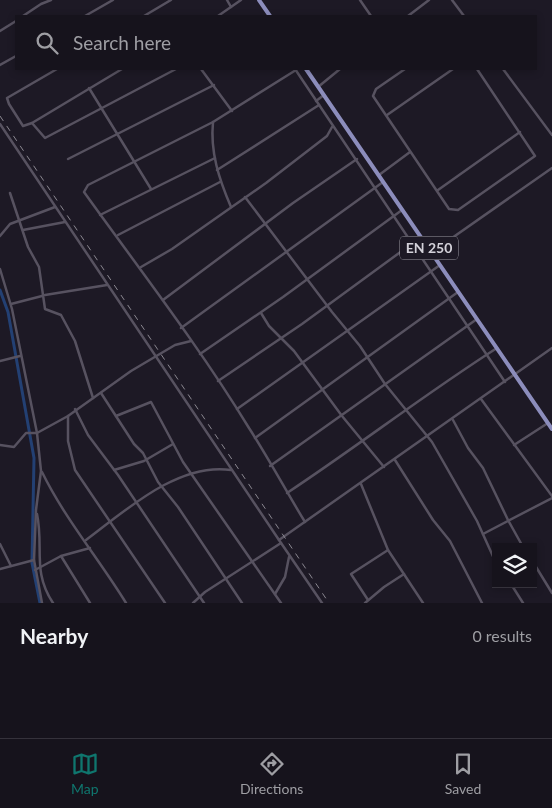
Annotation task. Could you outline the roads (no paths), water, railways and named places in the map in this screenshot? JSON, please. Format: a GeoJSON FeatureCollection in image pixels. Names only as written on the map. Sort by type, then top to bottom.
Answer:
{"type":"FeatureCollection","features":[{"type":"Feature","properties":{"kind":"main road"},"geometry":{"type":"LineString","coordinates":[[259,0],[269,15]]}},
{"type":"Feature","properties":{"kind":"main road","name":"EN 250"},"geometry":{"type":"LineString","coordinates":[[307,70],[552,429]]}},
{"type":"Feature","properties":{"kind":"street"},"geometry":{"type":"LineString","coordinates":[[24,15],[51,0]]}},
{"type":"Feature","properties":{"kind":"street"},"geometry":{"type":"LineString","coordinates":[[87,15],[113,0]]}},
{"type":"Feature","properties":{"kind":"street"},"geometry":{"type":"LineString","coordinates":[[146,15],[171,0]]}},
{"type":"Feature","properties":{"kind":"street"},"geometry":{"type":"LineString","coordinates":[[227,0],[231,7]]}},
{"type":"Feature","properties":{"kind":"street"},"geometry":{"type":"LineString","coordinates":[[219,15],[240,0]]}},
{"type":"Feature","properties":{"kind":"street"},"geometry":{"type":"LineString","coordinates":[[360,0],[370,15]]}},
{"type":"Feature","properties":{"kind":"street"},"geometry":{"type":"LineString","coordinates":[[409,15],[429,0]]}},
{"type":"Feature","properties":{"kind":"street"},"geometry":{"type":"LineString","coordinates":[[452,0],[463,15]]}},
{"type":"Feature","properties":{"kind":"street"},"geometry":{"type":"LineString","coordinates":[[0,30],[15,22]]}},
{"type":"Feature","properties":{"kind":"street"},"geometry":{"type":"LineString","coordinates":[[0,65],[15,57]]}},
{"type":"Feature","properties":{"kind":"street"},"geometry":{"type":"LineString","coordinates":[[55,70],[7,98],[8,104],[23,126],[32,123],[120,70]]}},
{"type":"Feature","properties":{"kind":"street"},"geometry":{"type":"LineString","coordinates":[[32,123],[45,138],[174,70]]}},
{"type":"Feature","properties":{"kind":"street"},"geometry":{"type":"LineString","coordinates":[[202,70],[232,111]]}},
{"type":"Feature","properties":{"kind":"street"},"geometry":{"type":"LineString","coordinates":[[294,70],[232,111],[133,161],[84,189],[84,192],[141,267],[237,409],[305,522]]}},
{"type":"Feature","properties":{"kind":"street"},"geometry":{"type":"LineString","coordinates":[[296,70],[395,215],[505,382]]}},
{"type":"Feature","properties":{"kind":"street"},"geometry":{"type":"LineString","coordinates":[[318,87],[339,70]]}},
{"type":"Feature","properties":{"kind":"street"},"geometry":{"type":"LineString","coordinates":[[404,70],[373,93],[374,98],[450,209],[458,210],[531,160],[534,153],[478,70]]}},
{"type":"Feature","properties":{"kind":"street"},"geometry":{"type":"LineString","coordinates":[[386,116],[452,70]]}},
{"type":"Feature","properties":{"kind":"street"},"geometry":{"type":"LineString","coordinates":[[504,70],[552,134]]}},
{"type":"Feature","properties":{"kind":"street"},"geometry":{"type":"LineString","coordinates":[[68,159],[117,136],[214,85]]}},
{"type":"Feature","properties":{"kind":"street"},"geometry":{"type":"LineString","coordinates":[[89,88],[151,190]]}},
{"type":"Feature","properties":{"kind":"street"},"geometry":{"type":"LineString","coordinates":[[316,101],[324,95]]}},
{"type":"Feature","properties":{"kind":"street"},"geometry":{"type":"LineString","coordinates":[[217,170],[319,105]]}},
{"type":"Feature","properties":{"kind":"street"},"geometry":{"type":"LineString","coordinates":[[213,122],[212,144],[217,170],[231,207]]}},
{"type":"Feature","properties":{"kind":"street"},"geometry":{"type":"LineString","coordinates":[[0,124],[322,603]]}},
{"type":"Feature","properties":{"kind":"street"},"geometry":{"type":"LineString","coordinates":[[141,267],[172,249],[313,148],[327,136],[333,127]]}},
{"type":"Feature","properties":{"kind":"street"},"geometry":{"type":"LineString","coordinates":[[438,190],[520,132]]}},
{"type":"Feature","properties":{"kind":"street"},"geometry":{"type":"LineString","coordinates":[[379,175],[410,152]]}},
{"type":"Feature","properties":{"kind":"street"},"geometry":{"type":"LineString","coordinates":[[100,215],[215,158]]}},
{"type":"Feature","properties":{"kind":"street"},"geometry":{"type":"LineString","coordinates":[[163,300],[265,224],[357,159]]}},
{"type":"Feature","properties":{"kind":"street"},"geometry":{"type":"LineString","coordinates":[[432,252],[552,168]]}},
{"type":"Feature","properties":{"kind":"street"},"geometry":{"type":"LineString","coordinates":[[118,235],[220,182]]}},
{"type":"Feature","properties":{"kind":"street"},"geometry":{"type":"LineString","coordinates":[[181,328],[383,182]]}},
{"type":"Feature","properties":{"kind":"street"},"geometry":{"type":"LineString","coordinates":[[10,193],[39,267],[45,309],[60,315],[75,341],[92,398]]}},
{"type":"Feature","properties":{"kind":"street"},"geometry":{"type":"LineString","coordinates":[[245,197],[367,356],[385,384],[428,437],[483,534],[492,554]]}},
{"type":"Feature","properties":{"kind":"street"},"geometry":{"type":"LineString","coordinates":[[0,236],[7,225],[55,207]]}},
{"type":"Feature","properties":{"kind":"street"},"geometry":{"type":"LineString","coordinates":[[200,354],[403,209]]}},
{"type":"Feature","properties":{"kind":"street"},"geometry":{"type":"LineString","coordinates":[[23,230],[65,222]]}},
{"type":"Feature","properties":{"kind":"street"},"geometry":{"type":"LineString","coordinates":[[218,381],[327,305],[421,236]]}},
{"type":"Feature","properties":{"kind":"street"},"geometry":{"type":"LineString","coordinates":[[237,409],[440,265]]}},
{"type":"Feature","properties":{"kind":"street"},"geometry":{"type":"LineString","coordinates":[[0,269],[11,304],[37,433],[41,471],[36,510],[34,560],[42,603]]}},
{"type":"Feature","properties":{"kind":"street"},"geometry":{"type":"LineString","coordinates":[[11,304],[43,295],[108,285]]}},
{"type":"Feature","properties":{"kind":"street"},"geometry":{"type":"LineString","coordinates":[[255,438],[458,292]]}},
{"type":"Feature","properties":{"kind":"street"},"geometry":{"type":"LineString","coordinates":[[260,312],[303,363],[342,416],[384,467]]}},
{"type":"Feature","properties":{"kind":"street"},"geometry":{"type":"LineString","coordinates":[[270,466],[476,319]]}},
{"type":"Feature","properties":{"kind":"street"},"geometry":{"type":"LineString","coordinates":[[0,445],[14,447],[25,434],[37,433],[68,416],[75,409],[101,393],[131,370],[175,345],[191,341]]}},
{"type":"Feature","properties":{"kind":"street"},"geometry":{"type":"LineString","coordinates":[[287,493],[336,462],[363,440],[497,348]]}},
{"type":"Feature","properties":{"kind":"street"},"geometry":{"type":"LineString","coordinates":[[193,603],[552,348]]}},
{"type":"Feature","properties":{"kind":"street"},"geometry":{"type":"LineString","coordinates":[[0,361],[20,356]]}},
{"type":"Feature","properties":{"kind":"street"},"geometry":{"type":"LineString","coordinates":[[101,393],[147,460],[161,486],[178,507],[242,603]]}},
{"type":"Feature","properties":{"kind":"street"},"geometry":{"type":"LineString","coordinates":[[481,399],[552,497],[483,534]]}},
{"type":"Feature","properties":{"kind":"street"},"geometry":{"type":"LineString","coordinates":[[116,416],[150,402],[192,474],[281,603]]}},
{"type":"Feature","properties":{"kind":"street"},"geometry":{"type":"LineString","coordinates":[[75,409],[88,435],[114,470],[204,603]]}},
{"type":"Feature","properties":{"kind":"street"},"geometry":{"type":"LineString","coordinates":[[68,416],[67,433],[72,464],[165,603]]}},
{"type":"Feature","properties":{"kind":"street"},"geometry":{"type":"LineString","coordinates":[[452,419],[468,448],[483,468],[521,543]]}},
{"type":"Feature","properties":{"kind":"street"},"geometry":{"type":"LineString","coordinates":[[514,445],[548,423]]}},
{"type":"Feature","properties":{"kind":"street"},"geometry":{"type":"LineString","coordinates":[[114,470],[147,460],[173,444]]}},
{"type":"Feature","properties":{"kind":"street"},"geometry":{"type":"LineString","coordinates":[[395,460],[433,520],[450,541],[482,603]]}},
{"type":"Feature","properties":{"kind":"street"},"geometry":{"type":"LineString","coordinates":[[86,540],[161,486],[214,468],[231,470]]}},
{"type":"Feature","properties":{"kind":"street"},"geometry":{"type":"LineString","coordinates":[[41,471],[62,509],[86,540],[126,603]]}},
{"type":"Feature","properties":{"kind":"street"},"geometry":{"type":"LineString","coordinates":[[361,484],[388,550],[423,603]]}},
{"type":"Feature","properties":{"kind":"street"},"geometry":{"type":"LineString","coordinates":[[36,510],[40,569],[44,590],[53,603]]}},
{"type":"Feature","properties":{"kind":"street"},"geometry":{"type":"LineString","coordinates":[[0,544],[11,566]]}},
{"type":"Feature","properties":{"kind":"street"},"geometry":{"type":"LineString","coordinates":[[35,570],[61,556],[90,548]]}},
{"type":"Feature","properties":{"kind":"street"},"geometry":{"type":"LineString","coordinates":[[388,550],[351,574],[367,602],[404,574]]}},
{"type":"Feature","properties":{"kind":"street"},"geometry":{"type":"LineString","coordinates":[[275,594],[285,577],[289,555]]}},
{"type":"Feature","properties":{"kind":"street"},"geometry":{"type":"LineString","coordinates":[[61,556],[90,603]]}},
{"type":"Feature","properties":{"kind":"street"},"geometry":{"type":"LineString","coordinates":[[0,569],[34,560]]}},
{"type":"Feature","properties":{"kind":"street"},"geometry":{"type":"LineString","coordinates":[[537,569],[552,593]]}},
{"type":"Feature","properties":{"kind":"street"},"geometry":{"type":"LineString","coordinates":[[513,588],[523,603]]}},
{"type":"Feature","properties":{"kind":"waterway"},"geometry":{"type":"LineString","coordinates":[[0,290],[8,312],[34,458],[32,563],[40,603]]}},
{"type":"Feature","properties":{"kind":"railway"},"geometry":{"type":"LineString","coordinates":[[0,116],[329,603]]}}]}
